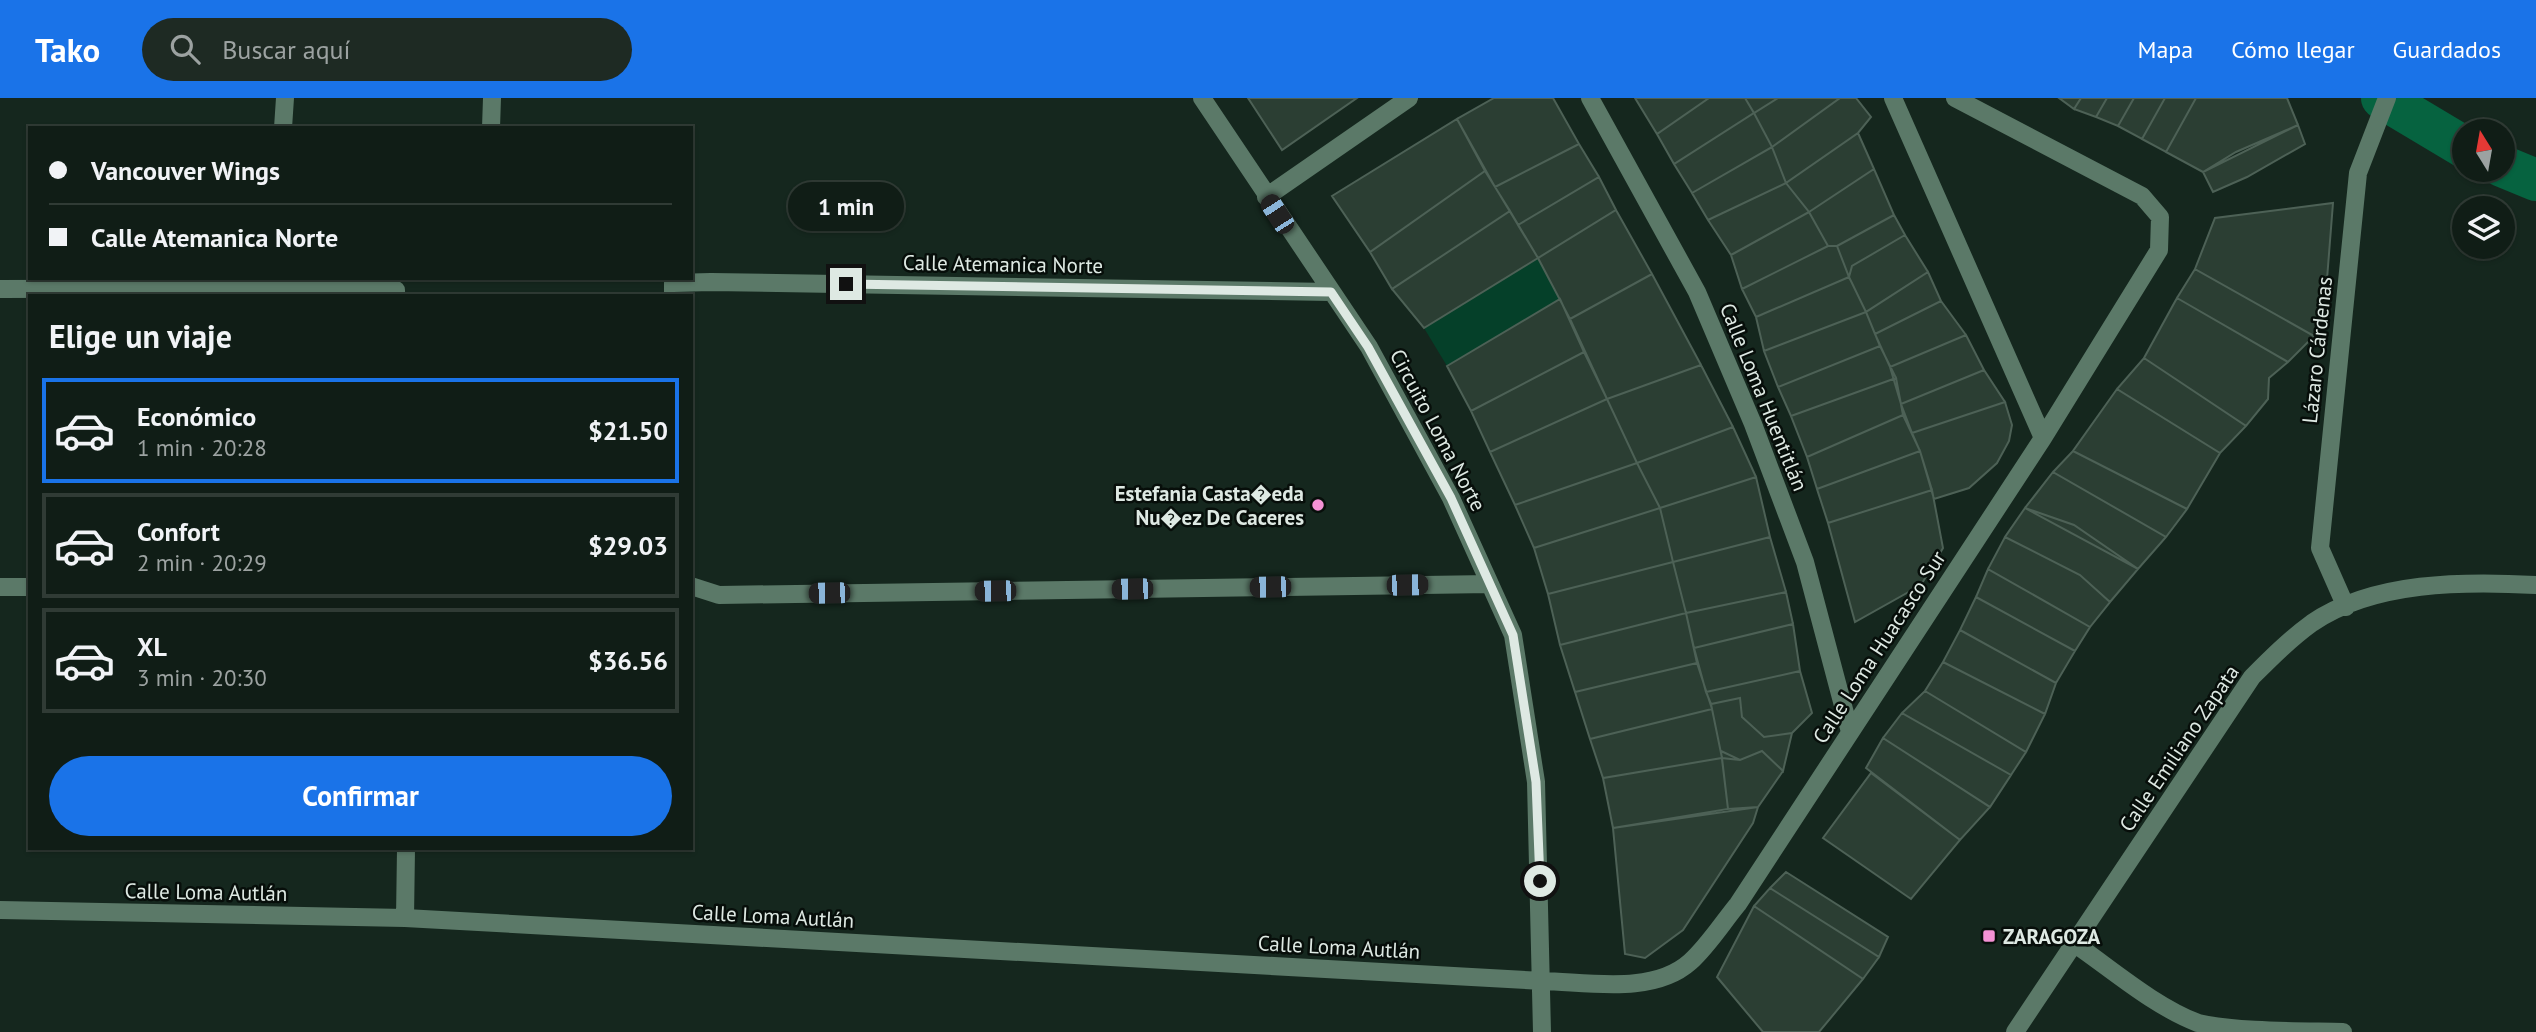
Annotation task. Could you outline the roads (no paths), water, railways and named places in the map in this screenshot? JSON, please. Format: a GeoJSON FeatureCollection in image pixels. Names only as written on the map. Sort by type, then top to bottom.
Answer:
{"type":"FeatureCollection","features":[{"type":"Feature","properties":{"kind":"street"},"geometry":{"type":"LineString","coordinates":[[283,126],[285,98]]}},
{"type":"Feature","properties":{"kind":"street"},"geometry":{"type":"LineString","coordinates":[[491,126],[492,98]]}},
{"type":"Feature","properties":{"kind":"street","name":"Circuito Loma Norte"},"geometry":{"type":"LineString","coordinates":[[1202,98],[1368,347],[1451,498],[1513,635],[1536,782],[1544,981],[1542,1032]]}},
{"type":"Feature","properties":{"kind":"street"},"geometry":{"type":"LineString","coordinates":[[1266,197],[1409,98]]}},
{"type":"Feature","properties":{"kind":"street","name":"Calle Loma Huentitlán"},"geometry":{"type":"LineString","coordinates":[[1590,98],[1697,292],[1753,424],[1805,562],[1850,732]]}},
{"type":"Feature","properties":{"kind":"street"},"geometry":{"type":"LineString","coordinates":[[1893,98],[2043,438]]}},
{"type":"Feature","properties":{"kind":"street","name":"Calle Loma Huacasco Sur"},"geometry":{"type":"LineString","coordinates":[[1544,981],[1627,983],[1661,979],[1690,963],[1738,904],[2043,438],[2159,250],[2160,217],[2142,196],[1955,98]]}},
{"type":"Feature","properties":{"kind":"street","name":"Lázaro Cárdenas"},"geometry":{"type":"LineString","coordinates":[[2346,607],[2320,548],[2358,173],[2387,98]]}},
{"type":"Feature","properties":{"kind":"street"},"geometry":{"type":"LineString","coordinates":[[0,289],[270,283],[396,293]]}},
{"type":"Feature","properties":{"kind":"street","name":"Calle Atemanica Norte"},"geometry":{"type":"LineString","coordinates":[[673,289],[1331,292]]}},
{"type":"Feature","properties":{"kind":"street","name":"Calle Emiliano Zapata"},"geometry":{"type":"LineString","coordinates":[[2015,1032],[2252,677],[2283,646],[2314,622],[2346,607],[2407,587],[2482,582],[2536,585]]}},
{"type":"Feature","properties":{"kind":"street"},"geometry":{"type":"LineString","coordinates":[[693,587],[719,595],[1490,584]]}},
{"type":"Feature","properties":{"kind":"street"},"geometry":{"type":"LineString","coordinates":[[0,587],[28,587]]}},
{"type":"Feature","properties":{"kind":"street"},"geometry":{"type":"LineString","coordinates":[[405,918],[406,850]]}},
{"type":"Feature","properties":{"kind":"street","name":"Calle Loma Autlán"},"geometry":{"type":"LineString","coordinates":[[0,910],[405,918],[1544,981]]}},
{"type":"Feature","properties":{"kind":"street"},"geometry":{"type":"LineString","coordinates":[[2075,944],[2171,1010],[2200,1024],[2239,1030],[2343,1032]]}},
{"type":"Feature","properties":{"kind":"waterway"},"geometry":{"type":"LineString","coordinates":[[2382,98],[2452,140]]}},
{"type":"Feature","properties":{"kind":"waterway"},"geometry":{"type":"LineString","coordinates":[[2515,171],[2536,180]]}},
{"type":"Feature","properties":{"kind":"place","name":"Estefania Casta�eda Nu�ez De Caceres"},"geometry":{"type":"Point","coordinates":[1318,505]}},
{"type":"Feature","properties":{"kind":"place","name":"ZARAGOZA"},"geometry":{"type":"Point","coordinates":[1989,936]}}]}
